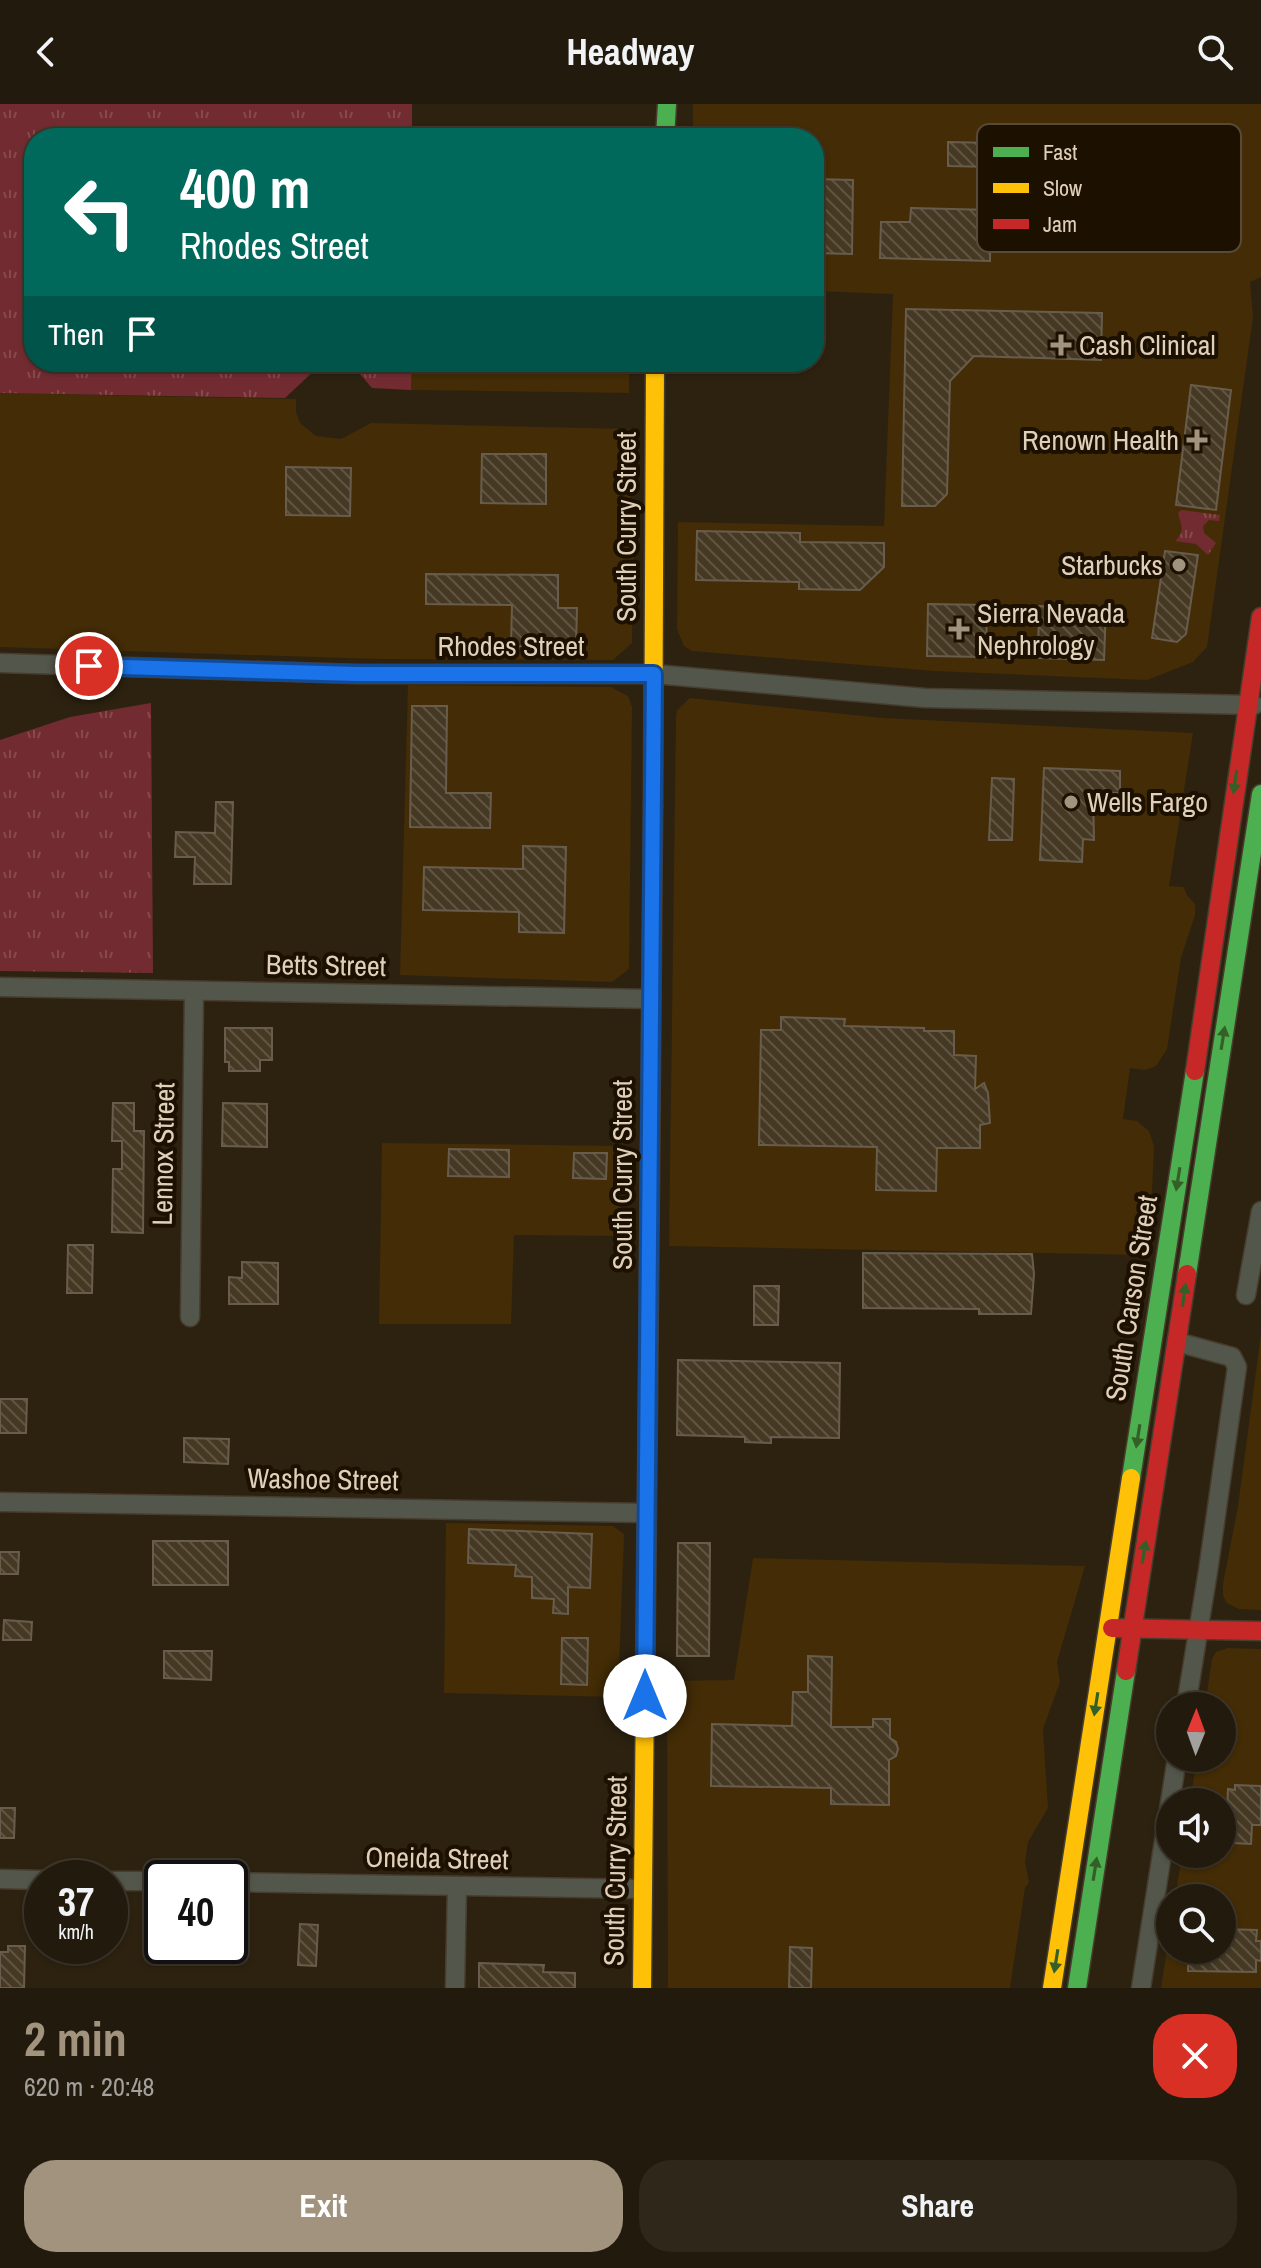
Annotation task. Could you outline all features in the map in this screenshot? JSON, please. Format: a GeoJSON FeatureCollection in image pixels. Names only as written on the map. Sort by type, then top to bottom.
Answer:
{"type":"FeatureCollection","features":[{"type":"Feature","properties":{"kind":"main road"},"geometry":{"type":"LineString","coordinates":[[666,128],[667,104]]}},
{"type":"Feature","properties":{"kind":"main road","name":"South Curry Street"},"geometry":{"type":"LineString","coordinates":[[642,1988],[656,520],[655,372]]}},
{"type":"Feature","properties":{"kind":"main road","name":"South Carson Street"},"geometry":{"type":"LineString","coordinates":[[1052,1988],[1212,955],[1254,705],[1261,617]]}},
{"type":"Feature","properties":{"kind":"main road","name":"South Carson Street"},"geometry":{"type":"LineString","coordinates":[[1077,1988],[1261,794]]}},
{"type":"Feature","properties":{"kind":"main road"},"geometry":{"type":"LineString","coordinates":[[1154,1329],[1177,1342]]}},
{"type":"Feature","properties":{"kind":"main road"},"geometry":{"type":"LineString","coordinates":[[1108,1627],[1261,1631]]}},
{"type":"Feature","properties":{"kind":"street","name":"Rhodes Street"},"geometry":{"type":"LineString","coordinates":[[0,663],[356,674],[654,674],[925,698],[1254,705]]}},
{"type":"Feature","properties":{"kind":"street","name":"Betts Street"},"geometry":{"type":"LineString","coordinates":[[0,987],[651,999]]}},
{"type":"Feature","properties":{"kind":"street","name":"Lennox Street"},"geometry":{"type":"LineString","coordinates":[[190,1317],[194,991]]}},
{"type":"Feature","properties":{"kind":"street"},"geometry":{"type":"LineString","coordinates":[[1246,1295],[1261,1211]]}},
{"type":"Feature","properties":{"kind":"street"},"geometry":{"type":"LineString","coordinates":[[1177,1342],[1232,1357],[1237,1367],[1188,1692]]}},
{"type":"Feature","properties":{"kind":"street","name":"Washoe Street"},"geometry":{"type":"LineString","coordinates":[[0,1502],[646,1513]]}},
{"type":"Feature","properties":{"kind":"street"},"geometry":{"type":"LineString","coordinates":[[1141,1988],[1175,1772]]}},
{"type":"Feature","properties":{"kind":"street"},"geometry":{"type":"LineString","coordinates":[[0,1879],[24,1880]]}},
{"type":"Feature","properties":{"kind":"street","name":"Oneida Street"},"geometry":{"type":"LineString","coordinates":[[248,1882],[643,1889]]}},
{"type":"Feature","properties":{"kind":"street"},"geometry":{"type":"LineString","coordinates":[[455,1988],[457,1886]]}},
{"type":"Feature","properties":{"kind":"shaded area"},"geometry":{"type":"Polygon","coordinates":[[[693,104],[1261,104],[1261,277],[1250,282],[1253,317],[1207,647],[1193,662],[1147,680],[934,671],[692,651],[684,646],[677,629],[678,522],[884,526],[893,294],[824,291],[824,128],[693,128],[693,104]]]}},
{"type":"Feature","properties":{"kind":"shaded area"},"geometry":{"type":"Polygon","coordinates":[[[412,372],[629,372],[629,393],[411,390],[412,372]]]}},
{"type":"Feature","properties":{"kind":"shaded area"},"geometry":{"type":"Polygon","coordinates":[[[0,393],[296,399],[300,423],[316,436],[341,439],[371,423],[630,429],[630,531],[634,532],[632,643],[613,660],[378,659],[0,647],[0,393]]]}},
{"type":"Feature","properties":{"kind":"shaded area"},"geometry":{"type":"Polygon","coordinates":[[[408,685],[611,687],[628,696],[632,707],[629,969],[612,982],[400,975],[408,685]]]}},
{"type":"Feature","properties":{"kind":"shaded area"},"geometry":{"type":"Polygon","coordinates":[[[690,698],[883,718],[1193,733],[1169,886],[1184,887],[1195,904],[1195,915],[1181,958],[1167,1049],[1156,1066],[1145,1070],[1130,1068],[1123,1119],[1137,1121],[1149,1131],[1154,1146],[1152,1191],[1143,1255],[669,1246],[676,718],[677,710],[690,698]]]}},
{"type":"Feature","properties":{"kind":"shaded area"},"geometry":{"type":"Polygon","coordinates":[[[382,1143],[621,1146],[620,1236],[514,1235],[511,1324],[379,1324],[382,1143]]]}},
{"type":"Feature","properties":{"kind":"shaded area"},"geometry":{"type":"Polygon","coordinates":[[[1261,1334],[1261,1610],[1239,1609],[1227,1603],[1223,1596],[1223,1584],[1238,1506],[1261,1334]]]}},
{"type":"Feature","properties":{"kind":"shaded area"},"geometry":{"type":"Polygon","coordinates":[[[446,1523],[613,1526],[624,1534],[618,1697],[444,1693],[446,1523]]]}},
{"type":"Feature","properties":{"kind":"shaded area"},"geometry":{"type":"Polygon","coordinates":[[[753,1558],[1085,1566],[1057,1662],[1060,1682],[1043,1729],[1048,1808],[1028,1842],[1025,1862],[1029,1882],[1025,1888],[1010,1988],[668,1988],[667,1681],[734,1680],[753,1558]]]}},
{"type":"Feature","properties":{"kind":"shaded area"},"geometry":{"type":"Polygon","coordinates":[[[1228,1648],[1261,1649],[1261,1988],[1161,1988],[1165,1964],[1236,1964],[1236,1884],[1177,1884],[1180,1868],[1236,1868],[1236,1788],[1192,1788],[1195,1772],[1236,1772],[1236,1692],[1207,1692],[1216,1652],[1228,1648]]]}},
{"type":"Feature","properties":{"kind":"green space"},"geometry":{"type":"Polygon","coordinates":[[[0,104],[412,104],[412,128],[24,128],[24,372],[313,372],[285,398],[0,393],[0,104]]]}},
{"type":"Feature","properties":{"kind":"green space"},"geometry":{"type":"Polygon","coordinates":[[[358,372],[412,372],[411,390],[372,388],[358,372]]]}},
{"type":"Feature","properties":{"kind":"green space"},"geometry":{"type":"Polygon","coordinates":[[[1181,510],[1220,515],[1219,521],[1209,520],[1203,526],[1204,533],[1216,543],[1208,555],[1196,544],[1175,541],[1182,531],[1178,513],[1181,510]]]}},
{"type":"Feature","properties":{"kind":"green space"},"geometry":{"type":"Polygon","coordinates":[[[151,703],[153,973],[0,971],[0,740],[70,717],[151,703]]]}},
{"type":"Feature","properties":{"kind":"building"},"geometry":{"type":"Polygon","coordinates":[[[948,142],[977,143],[977,167],[948,166],[948,142]]]}},
{"type":"Feature","properties":{"kind":"building"},"geometry":{"type":"Polygon","coordinates":[[[824,179],[853,180],[852,254],[824,253],[824,179]]]}},
{"type":"Feature","properties":{"kind":"building"},"geometry":{"type":"Polygon","coordinates":[[[911,208],[977,210],[977,252],[990,252],[990,261],[880,258],[881,222],[910,222],[911,208]]]}},
{"type":"Feature","properties":{"kind":"building"},"geometry":{"type":"Polygon","coordinates":[[[906,309],[1102,313],[1101,360],[974,356],[950,381],[947,494],[935,506],[902,506],[906,309]]]}},
{"type":"Feature","properties":{"kind":"building"},"geometry":{"type":"Polygon","coordinates":[[[1191,385],[1231,390],[1216,510],[1176,505],[1191,385]]]}},
{"type":"Feature","properties":{"kind":"building"},"geometry":{"type":"Polygon","coordinates":[[[482,454],[546,454],[546,504],[481,503],[482,454]]]}},
{"type":"Feature","properties":{"kind":"building"},"geometry":{"type":"Polygon","coordinates":[[[286,467],[351,468],[350,516],[286,515],[286,467]]]}},
{"type":"Feature","properties":{"kind":"building"},"geometry":{"type":"Polygon","coordinates":[[[697,531],[800,533],[800,542],[884,543],[884,567],[860,590],[799,589],[799,582],[696,580],[697,531]]]}},
{"type":"Feature","properties":{"kind":"building"},"geometry":{"type":"Polygon","coordinates":[[[1165,551],[1198,555],[1186,634],[1177,642],[1152,638],[1165,551]]]}},
{"type":"Feature","properties":{"kind":"building"},"geometry":{"type":"Polygon","coordinates":[[[426,574],[558,575],[558,608],[577,608],[576,647],[511,646],[512,605],[426,604],[426,574]]]}},
{"type":"Feature","properties":{"kind":"building"},"geometry":{"type":"Polygon","coordinates":[[[928,604],[987,605],[986,657],[927,656],[928,604]]]}},
{"type":"Feature","properties":{"kind":"building"},"geometry":{"type":"Polygon","coordinates":[[[1039,606],[1106,607],[1104,660],[1038,658],[1039,606]]]}},
{"type":"Feature","properties":{"kind":"building"},"geometry":{"type":"Polygon","coordinates":[[[412,706],[447,706],[446,793],[491,793],[490,828],[410,827],[412,706]]]}},
{"type":"Feature","properties":{"kind":"building"},"geometry":{"type":"Polygon","coordinates":[[[1044,768],[1120,771],[1120,793],[1093,792],[1094,840],[1083,839],[1082,862],[1040,860],[1044,768]]]}},
{"type":"Feature","properties":{"kind":"building"},"geometry":{"type":"Polygon","coordinates":[[[992,778],[1014,779],[1012,840],[989,840],[992,778]]]}},
{"type":"Feature","properties":{"kind":"building"},"geometry":{"type":"Polygon","coordinates":[[[216,802],[233,802],[231,884],[194,884],[195,857],[175,857],[176,832],[215,833],[216,802]]]}},
{"type":"Feature","properties":{"kind":"building"},"geometry":{"type":"Polygon","coordinates":[[[523,846],[566,847],[564,933],[519,932],[519,912],[423,910],[424,867],[523,869],[523,846]]]}},
{"type":"Feature","properties":{"kind":"building"},"geometry":{"type":"Polygon","coordinates":[[[781,1017],[845,1019],[844,1026],[954,1031],[954,1055],[976,1056],[975,1089],[984,1083],[988,1093],[990,1123],[980,1125],[980,1148],[937,1148],[936,1191],[876,1190],[877,1147],[759,1145],[761,1030],[781,1030],[781,1017]]]}},
{"type":"Feature","properties":{"kind":"building"},"geometry":{"type":"Polygon","coordinates":[[[225,1028],[272,1028],[272,1060],[260,1060],[260,1071],[229,1071],[229,1062],[225,1062],[225,1028]]]}},
{"type":"Feature","properties":{"kind":"building"},"geometry":{"type":"Polygon","coordinates":[[[113,1103],[134,1103],[134,1131],[144,1131],[143,1233],[112,1232],[113,1169],[122,1169],[122,1141],[112,1141],[113,1103]]]}},
{"type":"Feature","properties":{"kind":"building"},"geometry":{"type":"Polygon","coordinates":[[[223,1103],[267,1104],[267,1147],[222,1146],[223,1103]]]}},
{"type":"Feature","properties":{"kind":"building"},"geometry":{"type":"Polygon","coordinates":[[[449,1149],[509,1150],[509,1177],[448,1176],[449,1149]]]}},
{"type":"Feature","properties":{"kind":"building"},"geometry":{"type":"Polygon","coordinates":[[[574,1153],[607,1153],[606,1179],[573,1178],[574,1153]]]}},
{"type":"Feature","properties":{"kind":"building"},"geometry":{"type":"Polygon","coordinates":[[[68,1245],[93,1245],[92,1293],[67,1293],[68,1245]]]}},
{"type":"Feature","properties":{"kind":"building"},"geometry":{"type":"Polygon","coordinates":[[[863,1253],[1032,1254],[1031,1314],[979,1314],[979,1309],[863,1308],[863,1253]]]}},
{"type":"Feature","properties":{"kind":"building"},"geometry":{"type":"Polygon","coordinates":[[[242,1262],[278,1263],[278,1304],[229,1304],[229,1277],[242,1278],[242,1262]]]}},
{"type":"Feature","properties":{"kind":"building"},"geometry":{"type":"Polygon","coordinates":[[[754,1286],[779,1286],[778,1325],[754,1325],[754,1286]]]}},
{"type":"Feature","properties":{"kind":"building"},"geometry":{"type":"Polygon","coordinates":[[[678,1360],[840,1363],[839,1438],[771,1437],[771,1443],[745,1442],[745,1437],[677,1435],[678,1360]]]}},
{"type":"Feature","properties":{"kind":"building"},"geometry":{"type":"Polygon","coordinates":[[[0,1399],[27,1399],[26,1433],[0,1433],[0,1399]]]}},
{"type":"Feature","properties":{"kind":"building"},"geometry":{"type":"Polygon","coordinates":[[[184,1438],[229,1439],[228,1464],[184,1462],[184,1438]]]}},
{"type":"Feature","properties":{"kind":"building"},"geometry":{"type":"Polygon","coordinates":[[[469,1529],[592,1534],[590,1588],[568,1587],[568,1614],[553,1613],[554,1599],[532,1598],[532,1577],[515,1576],[516,1565],[468,1563],[469,1529]]]}},
{"type":"Feature","properties":{"kind":"building"},"geometry":{"type":"Polygon","coordinates":[[[153,1541],[228,1541],[228,1585],[153,1585],[153,1541]]]}},
{"type":"Feature","properties":{"kind":"building"},"geometry":{"type":"Polygon","coordinates":[[[678,1543],[710,1543],[709,1656],[677,1656],[678,1543]]]}},
{"type":"Feature","properties":{"kind":"building"},"geometry":{"type":"Polygon","coordinates":[[[0,1552],[19,1552],[18,1574],[0,1574],[0,1552]]]}},
{"type":"Feature","properties":{"kind":"building"},"geometry":{"type":"Polygon","coordinates":[[[4,1620],[32,1622],[31,1640],[3,1640],[4,1620]]]}},
{"type":"Feature","properties":{"kind":"building"},"geometry":{"type":"Polygon","coordinates":[[[562,1638],[588,1638],[587,1685],[561,1684],[562,1638]]]}},
{"type":"Feature","properties":{"kind":"building"},"geometry":{"type":"Polygon","coordinates":[[[164,1651],[212,1651],[211,1680],[164,1678],[164,1651]]]}},
{"type":"Feature","properties":{"kind":"building"},"geometry":{"type":"Polygon","coordinates":[[[808,1656],[832,1657],[831,1727],[873,1727],[873,1719],[890,1719],[890,1738],[896,1742],[898,1749],[896,1756],[889,1760],[889,1805],[831,1804],[831,1788],[711,1786],[712,1724],[792,1726],[793,1692],[808,1692],[808,1656]]]}},
{"type":"Feature","properties":{"kind":"building"},"geometry":{"type":"Polygon","coordinates":[[[1235,1785],[1261,1786],[1261,1825],[1252,1825],[1251,1844],[1236,1843],[1235,1785]]]}},
{"type":"Feature","properties":{"kind":"building"},"geometry":{"type":"Polygon","coordinates":[[[0,1808],[15,1808],[14,1838],[0,1838],[0,1808]]]}},
{"type":"Feature","properties":{"kind":"building"},"geometry":{"type":"Polygon","coordinates":[[[300,1924],[318,1925],[316,1966],[298,1965],[300,1924]]]}},
{"type":"Feature","properties":{"kind":"building"},"geometry":{"type":"Polygon","coordinates":[[[1236,1929],[1257,1930],[1256,1941],[1261,1941],[1261,1961],[1256,1960],[1256,1972],[1188,1971],[1188,1964],[1236,1964],[1236,1929]]]}},
{"type":"Feature","properties":{"kind":"building"},"geometry":{"type":"Polygon","coordinates":[[[8,1946],[24,1946],[24,1988],[0,1988],[0,1952],[8,1952],[8,1946]]]}},
{"type":"Feature","properties":{"kind":"building"},"geometry":{"type":"Polygon","coordinates":[[[790,1947],[812,1948],[811,1988],[789,1988],[790,1947]]]}},
{"type":"Feature","properties":{"kind":"building"},"geometry":{"type":"Polygon","coordinates":[[[479,1963],[544,1965],[543,1972],[575,1973],[575,1988],[479,1988],[479,1963]]]}},
{"type":"Feature","properties":{"kind":"traffic: fast"},"geometry":{"type":"LineString","coordinates":[[666,128],[667,104]]}},
{"type":"Feature","properties":{"kind":"traffic: fast"},"geometry":{"type":"LineString","coordinates":[[1187,1274],[1261,794]]}},
{"type":"Feature","properties":{"kind":"traffic: fast"},"geometry":{"type":"LineString","coordinates":[[1131,1478],[1195,1071]]}},
{"type":"Feature","properties":{"kind":"traffic: fast"},"geometry":{"type":"LineString","coordinates":[[1077,1988],[1126,1671]]}},
{"type":"Feature","properties":{"kind":"traffic: slow"},"geometry":{"type":"LineString","coordinates":[[653,806],[655,372]]}},
{"type":"Feature","properties":{"kind":"traffic: slow"},"geometry":{"type":"LineString","coordinates":[[642,1988],[648,1395]]}},
{"type":"Feature","properties":{"kind":"traffic: slow"},"geometry":{"type":"LineString","coordinates":[[1052,1988],[1131,1478]]}},
{"type":"Feature","properties":{"kind":"traffic: jam"},"geometry":{"type":"LineString","coordinates":[[1195,1071],[1261,617]]}},
{"type":"Feature","properties":{"kind":"traffic: jam"},"geometry":{"type":"LineString","coordinates":[[648,1395],[653,806]]}},
{"type":"Feature","properties":{"kind":"traffic: jam"},"geometry":{"type":"LineString","coordinates":[[1126,1671],[1187,1274]]}},
{"type":"Feature","properties":{"kind":"traffic: jam"},"geometry":{"type":"LineString","coordinates":[[1112,1628],[1261,1631]]}},
{"type":"Feature","properties":{"kind":"place","name":"Cash Clinical"},"geometry":{"type":"Point","coordinates":[1061,345]}},
{"type":"Feature","properties":{"kind":"place","name":"Renown Health"},"geometry":{"type":"Point","coordinates":[1197,440]}},
{"type":"Feature","properties":{"kind":"place","name":"Starbucks"},"geometry":{"type":"Point","coordinates":[1179,565]}},
{"type":"Feature","properties":{"kind":"place","name":"Sierra Nevada Nephrology"},"geometry":{"type":"Point","coordinates":[959,629]}},
{"type":"Feature","properties":{"kind":"place","name":"Wells Fargo"},"geometry":{"type":"Point","coordinates":[1071,802]}},
{"type":"Feature","properties":{"kind":"route"},"geometry":{"type":"LineString","coordinates":[[89,666],[356,674],[654,674],[645,1696]]}}]}
